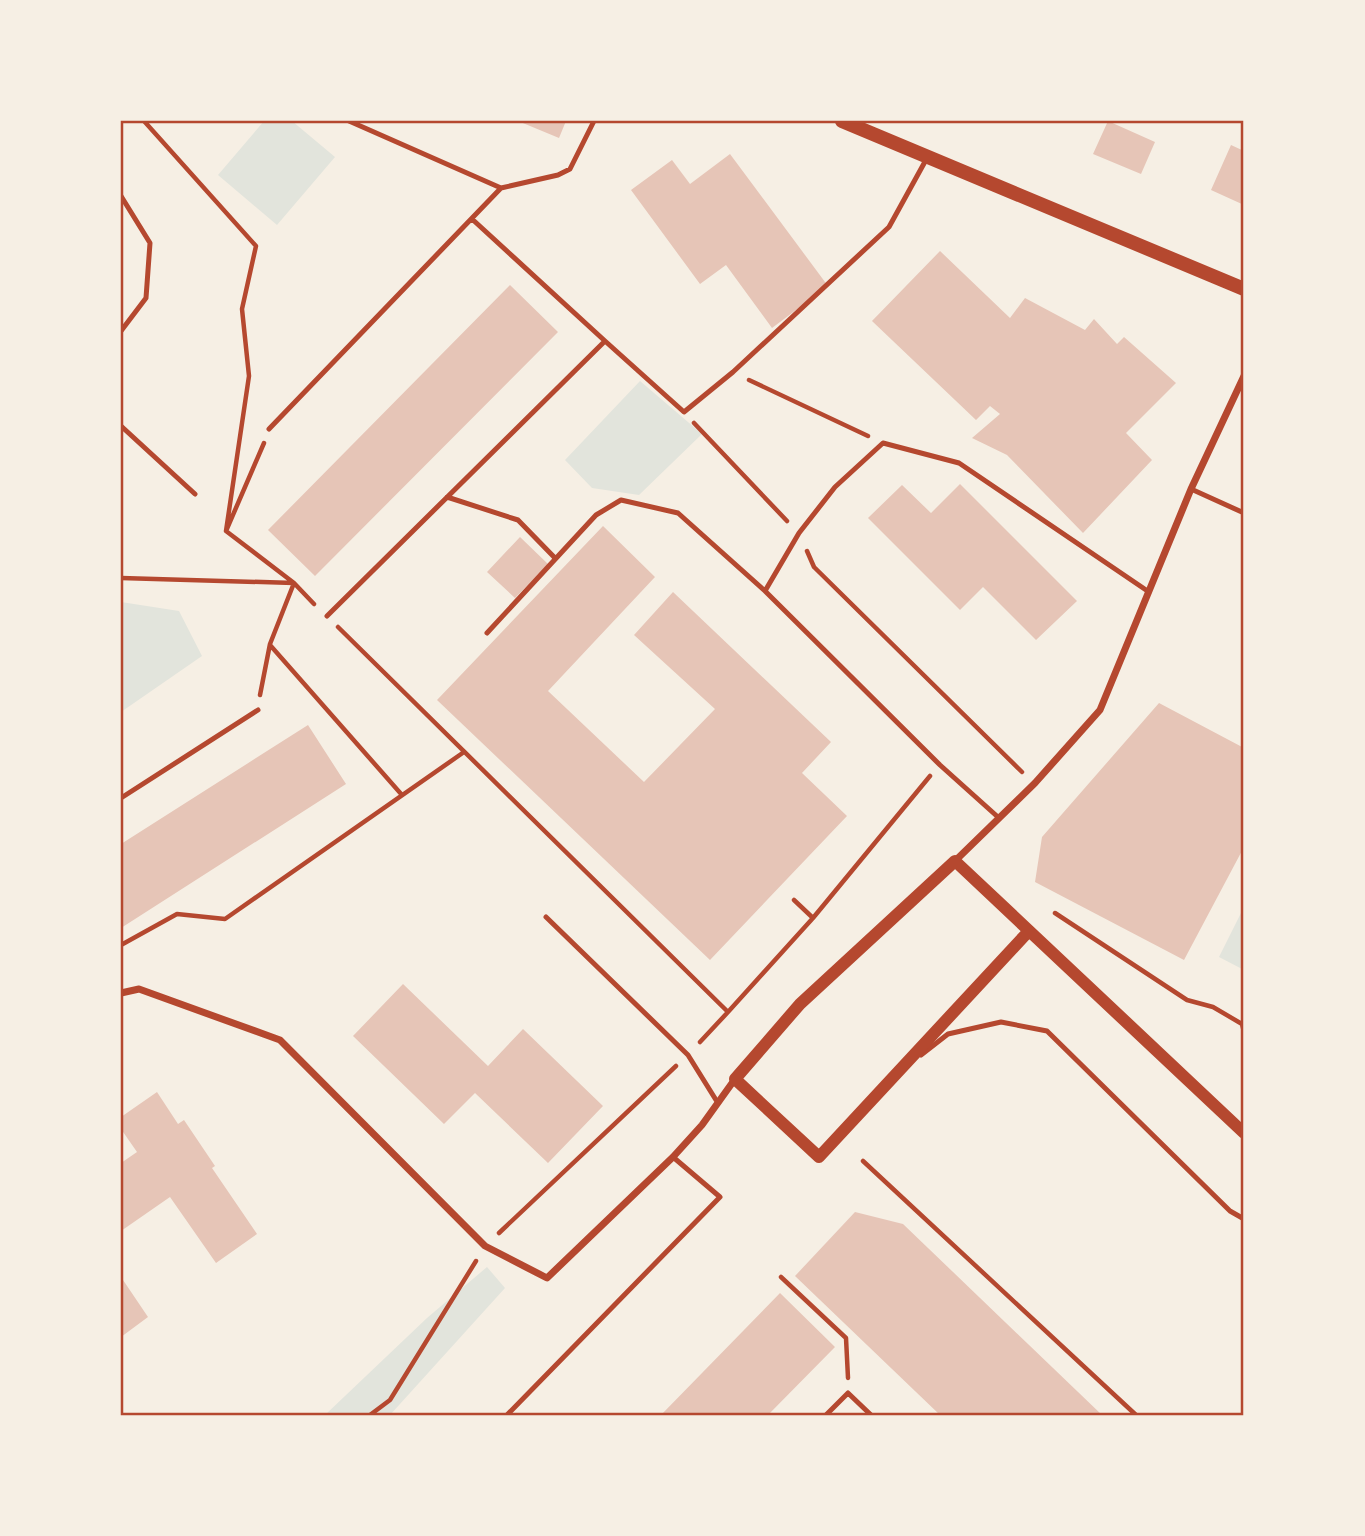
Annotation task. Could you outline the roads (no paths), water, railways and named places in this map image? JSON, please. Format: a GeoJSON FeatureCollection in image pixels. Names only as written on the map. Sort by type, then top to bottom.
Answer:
{"type":"FeatureCollection","features":[{"type":"Feature","properties":{"kind":"main road"},"geometry":{"type":"LineString","coordinates":[[848,122],[1244,289]]}},
{"type":"Feature","properties":{"kind":"street"},"geometry":{"type":"LineString","coordinates":[[121,993],[139,989],[280,1040],[485,1245],[547,1278],[673,1157],[702,1125],[716,1100],[800,1004],[1035,783],[1100,710],[1191,489],[1244,376]]}},
{"type":"Feature","properties":{"kind":"street"},"geometry":{"type":"LineString","coordinates":[[955,861],[1244,1132]]}},
{"type":"Feature","properties":{"kind":"street"},"geometry":{"type":"LineString","coordinates":[[735,1079],[819,1157],[1028,932]]}},
{"type":"Feature","properties":{"kind":"lane"},"geometry":{"type":"LineString","coordinates":[[349,121],[501,188]]}},
{"type":"Feature","properties":{"kind":"lane"},"geometry":{"type":"LineString","coordinates":[[269,429],[501,188],[558,175],[570,169],[594,121]]}},
{"type":"Feature","properties":{"kind":"lane"},"geometry":{"type":"LineString","coordinates":[[472,219],[684,412],[733,372],[890,227],[928,158]]}},
{"type":"Feature","properties":{"kind":"lane"},"geometry":{"type":"LineString","coordinates":[[121,196],[150,243],[146,298],[121,331]]}},
{"type":"Feature","properties":{"kind":"lane"},"geometry":{"type":"LineString","coordinates":[[327,617],[605,341]]}},
{"type":"Feature","properties":{"kind":"lane"},"geometry":{"type":"LineString","coordinates":[[121,426],[195,494]]}},
{"type":"Feature","properties":{"kind":"lane"},"geometry":{"type":"LineString","coordinates":[[765,591],[799,533],[835,487],[883,443],[959,463],[1149,592]]}},
{"type":"Feature","properties":{"kind":"lane"},"geometry":{"type":"LineString","coordinates":[[1191,489],[1244,513]]}},
{"type":"Feature","properties":{"kind":"lane"},"geometry":{"type":"LineString","coordinates":[[447,497],[518,520],[555,558]]}},
{"type":"Feature","properties":{"kind":"lane"},"geometry":{"type":"LineString","coordinates":[[487,633],[596,515],[621,500],[678,513],[765,591],[940,765],[999,818]]}},
{"type":"Feature","properties":{"kind":"lane"},"geometry":{"type":"LineString","coordinates":[[121,798],[258,710]]}},
{"type":"Feature","properties":{"kind":"lane"},"geometry":{"type":"LineString","coordinates":[[547,917],[688,1055],[716,1100]]}},
{"type":"Feature","properties":{"kind":"lane"},"geometry":{"type":"LineString","coordinates":[[901,1069],[948,1034],[1001,1022],[1047,1031],[1230,1211],[1244,1219]]}},
{"type":"Feature","properties":{"kind":"lane"},"geometry":{"type":"LineString","coordinates":[[507,1415],[720,1197],[673,1157]]}},
{"type":"Feature","properties":{"kind":"lane"},"geometry":{"type":"LineString","coordinates":[[826,1415],[848,1393],[871,1415]]}}]}
